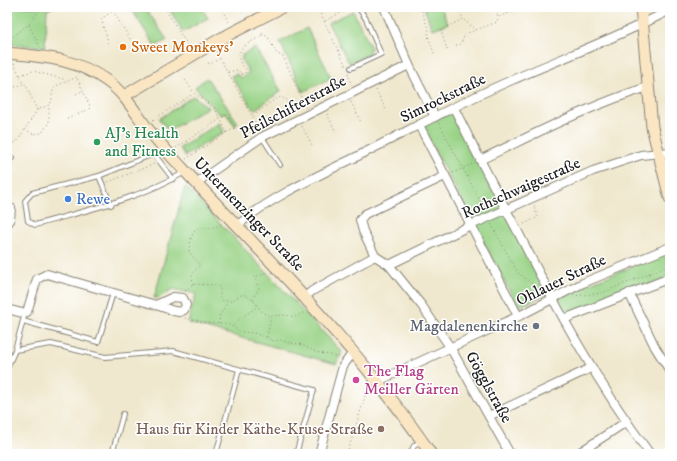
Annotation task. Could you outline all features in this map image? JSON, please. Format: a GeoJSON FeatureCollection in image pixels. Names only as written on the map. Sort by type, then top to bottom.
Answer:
{"type":"FeatureCollection","features":[{"type":"Feature","properties":{"kind":"street"},"geometry":{"type":"LineString","coordinates":[[124,96],[234,31],[282,7]]}},
{"type":"Feature","properties":{"kind":"street"},"geometry":{"type":"LineString","coordinates":[[384,7],[409,66],[435,117]]}},
{"type":"Feature","properties":{"kind":"street"},"geometry":{"type":"LineString","coordinates":[[641,7],[644,24],[652,127],[670,198]]}},
{"type":"Feature","properties":{"kind":"street","name":"Simrockstraße"},"geometry":{"type":"LineString","coordinates":[[237,226],[246,218],[292,190],[435,117],[510,81],[644,24],[670,10]]}},
{"type":"Feature","properties":{"kind":"street","name":"Untermenzinger Straße"},"geometry":{"type":"LineString","coordinates":[[11,54],[58,58],[79,65],[107,81],[124,96],[145,125],[182,168],[309,301],[354,351],[378,380],[431,454]]}},
{"type":"Feature","properties":{"kind":"street","name":"Pfeilschifterstraße"},"geometry":{"type":"LineString","coordinates":[[196,183],[262,137],[298,118],[409,66]]}},
{"type":"Feature","properties":{"kind":"street"},"geometry":{"type":"LineString","coordinates":[[480,160],[552,125],[622,95],[648,87]]}},
{"type":"Feature","properties":{"kind":"street"},"geometry":{"type":"LineString","coordinates":[[454,108],[552,298],[591,368],[626,422],[650,454]]}},
{"type":"Feature","properties":{"kind":"street"},"geometry":{"type":"LineString","coordinates":[[419,125],[518,316]]}},
{"type":"Feature","properties":{"kind":"street","name":"Rothschwaigestraße"},"geometry":{"type":"LineString","coordinates":[[389,265],[471,225],[621,161],[641,155],[670,152]]}},
{"type":"Feature","properties":{"kind":"street"},"geometry":{"type":"LineString","coordinates":[[309,301],[312,291],[375,256],[363,231],[360,220],[365,214],[445,176]]}},
{"type":"Feature","properties":{"kind":"street","name":"Ohlauer Straße"},"geometry":{"type":"LineString","coordinates":[[378,380],[518,316],[583,282],[670,247]]}},
{"type":"Feature","properties":{"kind":"street","name":"Gögglstraße"},"geometry":{"type":"LineString","coordinates":[[375,256],[389,265],[422,306],[450,347],[510,454]]}},
{"type":"Feature","properties":{"kind":"street"},"geometry":{"type":"LineString","coordinates":[[7,309],[24,317],[28,310],[37,279],[47,274],[114,292],[156,305],[179,312],[184,310],[186,305],[183,299],[178,296],[156,305]]}},
{"type":"Feature","properties":{"kind":"street"},"geometry":{"type":"LineString","coordinates":[[564,319],[670,278]]}},
{"type":"Feature","properties":{"kind":"street"},"geometry":{"type":"LineString","coordinates":[[629,293],[655,347],[670,371]]}},
{"type":"Feature","properties":{"kind":"street"},"geometry":{"type":"LineString","coordinates":[[319,454],[346,360],[354,351]]}},
{"type":"Feature","properties":{"kind":"street"},"geometry":{"type":"LineString","coordinates":[[489,416],[591,368]]}},
{"type":"Feature","properties":{"kind":"street"},"geometry":{"type":"LineString","coordinates":[[577,454],[626,422]]}},
{"type":"Feature","properties":{"kind":"lane"},"geometry":{"type":"LineString","coordinates":[[351,68],[381,54],[366,19],[358,7]]}},
{"type":"Feature","properties":{"kind":"lane"},"geometry":{"type":"LineString","coordinates":[[262,137],[280,165]]}},
{"type":"Feature","properties":{"kind":"lane"},"geometry":{"type":"LineString","coordinates":[[167,151],[154,154],[99,176],[32,193],[25,201],[28,220],[35,225],[111,204],[173,179],[182,168]]}},
{"type":"Feature","properties":{"kind":"lane"},"geometry":{"type":"LineString","coordinates":[[154,154],[173,179]]}},
{"type":"Feature","properties":{"kind":"lane"},"geometry":{"type":"LineString","coordinates":[[99,176],[111,204]]}},
{"type":"Feature","properties":{"kind":"lane"},"geometry":{"type":"LineString","coordinates":[[7,227],[12,221],[13,207]]}},
{"type":"Feature","properties":{"kind":"lane"},"geometry":{"type":"LineString","coordinates":[[7,368],[15,350],[24,317],[98,342],[114,292]]}},
{"type":"Feature","properties":{"kind":"lane"},"geometry":{"type":"LineString","coordinates":[[15,350],[51,344],[105,357],[173,351],[314,390],[296,454]]}},
{"type":"Feature","properties":{"kind":"lane"},"geometry":{"type":"LineString","coordinates":[[216,454],[239,370]]}},
{"type":"Feature","properties":{"kind":"lane"},"geometry":{"type":"LineString","coordinates":[[112,454],[123,414]]}},
{"type":"Feature","properties":{"kind":"lane"},"geometry":{"type":"LineString","coordinates":[[411,453],[414,446],[422,440]]}},
{"type":"Feature","properties":{"kind":"path"},"geometry":{"type":"LineString","coordinates":[[7,41],[28,24],[42,7]]}},
{"type":"Feature","properties":{"kind":"path"},"geometry":{"type":"LineString","coordinates":[[108,43],[108,34],[102,26],[102,18],[113,11],[114,7]]}},
{"type":"Feature","properties":{"kind":"path"},"geometry":{"type":"LineString","coordinates":[[164,7],[193,55]]}},
{"type":"Feature","properties":{"kind":"path"},"geometry":{"type":"LineString","coordinates":[[220,7],[234,31]]}},
{"type":"Feature","properties":{"kind":"path"},"geometry":{"type":"LineString","coordinates":[[313,8],[316,7],[324,21],[348,70],[350,93],[361,122]]}},
{"type":"Feature","properties":{"kind":"path"},"geometry":{"type":"LineString","coordinates":[[324,21],[346,10],[345,7]]}},
{"type":"Feature","properties":{"kind":"path"},"geometry":{"type":"LineString","coordinates":[[420,7],[429,31],[428,36],[435,56]]}},
{"type":"Feature","properties":{"kind":"path"},"geometry":{"type":"LineString","coordinates":[[458,7],[463,19],[476,30]]}},
{"type":"Feature","properties":{"kind":"path"},"geometry":{"type":"LineString","coordinates":[[456,46],[461,44],[465,34],[497,22],[498,17],[495,7]]}},
{"type":"Feature","properties":{"kind":"path"},"geometry":{"type":"LineString","coordinates":[[498,17],[526,7]]}},
{"type":"Feature","properties":{"kind":"path"},"geometry":{"type":"LineString","coordinates":[[113,11],[138,52]]}},
{"type":"Feature","properties":{"kind":"path"},"geometry":{"type":"LineString","coordinates":[[447,50],[441,30],[463,19]]}},
{"type":"Feature","properties":{"kind":"path"},"geometry":{"type":"LineString","coordinates":[[28,24],[40,48],[40,56]]}},
{"type":"Feature","properties":{"kind":"path"},"geometry":{"type":"LineString","coordinates":[[238,70],[241,74],[245,74],[246,69],[241,64],[238,57],[241,50],[262,36],[261,33],[268,37],[277,54],[283,56],[308,114]]}},
{"type":"Feature","properties":{"kind":"path"},"geometry":{"type":"LineString","coordinates":[[211,44],[253,116],[262,137]]}},
{"type":"Feature","properties":{"kind":"path"},"geometry":{"type":"LineString","coordinates":[[11,54],[19,75],[23,83],[26,85],[37,110]]}},
{"type":"Feature","properties":{"kind":"path"},"geometry":{"type":"LineString","coordinates":[[208,64],[220,58]]}},
{"type":"Feature","properties":{"kind":"path"},"geometry":{"type":"LineString","coordinates":[[238,70],[241,64]]}},
{"type":"Feature","properties":{"kind":"path"},"geometry":{"type":"LineString","coordinates":[[67,118],[89,109],[90,106],[77,77],[79,65]]}},
{"type":"Feature","properties":{"kind":"path"},"geometry":{"type":"LineString","coordinates":[[228,72],[238,70]]}},
{"type":"Feature","properties":{"kind":"path"},"geometry":{"type":"LineString","coordinates":[[19,75],[33,71],[63,79],[64,82]]}},
{"type":"Feature","properties":{"kind":"path"},"geometry":{"type":"LineString","coordinates":[[25,129],[33,134],[42,133],[49,122],[49,105],[54,88],[77,77]]}},
{"type":"Feature","properties":{"kind":"path"},"geometry":{"type":"LineString","coordinates":[[183,77],[194,94],[215,109],[227,132]]}},
{"type":"Feature","properties":{"kind":"path"},"geometry":{"type":"LineString","coordinates":[[15,87],[23,83]]}},
{"type":"Feature","properties":{"kind":"path"},"geometry":{"type":"LineString","coordinates":[[372,83],[386,110]]}},
{"type":"Feature","properties":{"kind":"path"},"geometry":{"type":"LineString","coordinates":[[76,94],[83,91]]}},
{"type":"Feature","properties":{"kind":"path"},"geometry":{"type":"LineString","coordinates":[[145,125],[194,94]]}},
{"type":"Feature","properties":{"kind":"path"},"geometry":{"type":"LineString","coordinates":[[253,116],[270,105],[276,98],[281,97],[287,100]]}},
{"type":"Feature","properties":{"kind":"path"},"geometry":{"type":"LineString","coordinates":[[7,146],[16,142],[37,110],[49,105]]}},
{"type":"Feature","properties":{"kind":"path"},"geometry":{"type":"LineString","coordinates":[[323,106],[337,134]]}},
{"type":"Feature","properties":{"kind":"path"},"geometry":{"type":"LineString","coordinates":[[167,151],[226,115],[235,128],[227,132],[182,168]]}},
{"type":"Feature","properties":{"kind":"path"},"geometry":{"type":"LineString","coordinates":[[435,117],[518,273],[540,290]]}},
{"type":"Feature","properties":{"kind":"path"},"geometry":{"type":"LineString","coordinates":[[298,118],[313,147]]}},
{"type":"Feature","properties":{"kind":"path"},"geometry":{"type":"LineString","coordinates":[[445,176],[464,169],[480,160]]}},
{"type":"Feature","properties":{"kind":"path"},"geometry":{"type":"LineString","coordinates":[[102,184],[160,161]]}},
{"type":"Feature","properties":{"kind":"path"},"geometry":{"type":"LineString","coordinates":[[524,224],[538,217],[534,208],[537,196]]}},
{"type":"Feature","properties":{"kind":"path"},"geometry":{"type":"LineString","coordinates":[[193,284],[192,274],[200,266],[190,252],[193,233],[197,229],[218,225],[228,217]]}},
{"type":"Feature","properties":{"kind":"path"},"geometry":{"type":"LineString","coordinates":[[252,299],[259,288],[254,277],[263,274],[274,264]]}},
{"type":"Feature","properties":{"kind":"path"},"geometry":{"type":"LineString","coordinates":[[573,296],[602,294],[670,265]]}},
{"type":"Feature","properties":{"kind":"path"},"geometry":{"type":"LineString","coordinates":[[183,299],[187,288],[193,284],[218,285],[221,289],[221,299],[227,302]]}},
{"type":"Feature","properties":{"kind":"path"},"geometry":{"type":"LineString","coordinates":[[219,324],[220,316],[227,302],[242,294],[252,299],[266,314],[271,316],[297,317],[309,301]]}},
{"type":"Feature","properties":{"kind":"path"},"geometry":{"type":"LineString","coordinates":[[233,327],[242,317],[258,306]]}},
{"type":"Feature","properties":{"kind":"path"},"geometry":{"type":"LineString","coordinates":[[179,312],[186,319],[205,323],[227,324],[241,332],[254,333],[274,341],[281,340],[289,343],[298,343],[318,353],[346,360]]}},
{"type":"Feature","properties":{"kind":"path"},"geometry":{"type":"LineString","coordinates":[[267,338],[271,316]]}},
{"type":"Feature","properties":{"kind":"path"},"geometry":{"type":"LineString","coordinates":[[347,454],[368,385],[378,380]]}},
{"type":"Feature","properties":{"kind":"green space"},"geometry":{"type":"Polygon","coordinates":[[[7,7],[54,7],[47,10],[45,47],[7,44],[7,7]]]}},
{"type":"Feature","properties":{"kind":"green space"},"geometry":{"type":"Polygon","coordinates":[[[130,7],[145,7],[167,40],[155,46],[130,7]]]}},
{"type":"Feature","properties":{"kind":"green space"},"geometry":{"type":"Polygon","coordinates":[[[168,7],[201,7],[208,18],[183,32],[168,7]]]}},
{"type":"Feature","properties":{"kind":"green space"},"geometry":{"type":"Polygon","coordinates":[[[424,7],[441,7],[448,24],[432,29],[424,7]]]}},
{"type":"Feature","properties":{"kind":"green space"},"geometry":{"type":"Polygon","coordinates":[[[353,11],[371,48],[367,55],[349,63],[328,23],[353,11]]]}},
{"type":"Feature","properties":{"kind":"green space"},"geometry":{"type":"Polygon","coordinates":[[[307,28],[331,78],[303,92],[280,42],[307,28]]]}},
{"type":"Feature","properties":{"kind":"green space"},"geometry":{"type":"Polygon","coordinates":[[[255,48],[281,91],[254,110],[231,76],[236,74],[242,78],[249,72],[242,61],[242,55],[255,48]]]}},
{"type":"Feature","properties":{"kind":"green space"},"geometry":{"type":"Polygon","coordinates":[[[207,78],[238,123],[235,126],[225,112],[220,115],[195,87],[207,78]]]}},
{"type":"Feature","properties":{"kind":"green space"},"geometry":{"type":"Polygon","coordinates":[[[193,96],[208,107],[169,131],[159,119],[193,96]]]}},
{"type":"Feature","properties":{"kind":"green space"},"geometry":{"type":"Polygon","coordinates":[[[454,111],[547,294],[518,307],[422,126],[454,111]]]}},
{"type":"Feature","properties":{"kind":"green space"},"geometry":{"type":"Polygon","coordinates":[[[219,123],[224,132],[185,156],[180,148],[219,123]]]}},
{"type":"Feature","properties":{"kind":"green space"},"geometry":{"type":"Polygon","coordinates":[[[185,186],[342,352],[336,364],[188,323],[196,294],[173,289],[158,298],[154,298],[185,186]]]}},
{"type":"Feature","properties":{"kind":"green space"},"geometry":{"type":"Polygon","coordinates":[[[670,252],[670,277],[565,316],[556,300],[585,285],[670,252]]]}},
{"type":"Feature","properties":{"kind":"waterway"},"geometry":{"type":"LineString","coordinates":[[7,18],[14,7]]}},
{"type":"Feature","properties":{"kind":"place","name":"Sweet Monkeys'"},"geometry":{"type":"Point","coordinates":[123,47]}},
{"type":"Feature","properties":{"kind":"place","name":"AJ's Health and Fitness"},"geometry":{"type":"Point","coordinates":[97,142]}},
{"type":"Feature","properties":{"kind":"place","name":"Rewe"},"geometry":{"type":"Point","coordinates":[68,199]}},
{"type":"Feature","properties":{"kind":"place","name":"Magdalenenkirche"},"geometry":{"type":"Point","coordinates":[536,326]}},
{"type":"Feature","properties":{"kind":"place","name":"The Flag Meiller Gärten"},"geometry":{"type":"Point","coordinates":[356,380]}},
{"type":"Feature","properties":{"kind":"place","name":"Haus für Kinder Käthe-Kruse-Straße"},"geometry":{"type":"Point","coordinates":[381,429]}}]}
